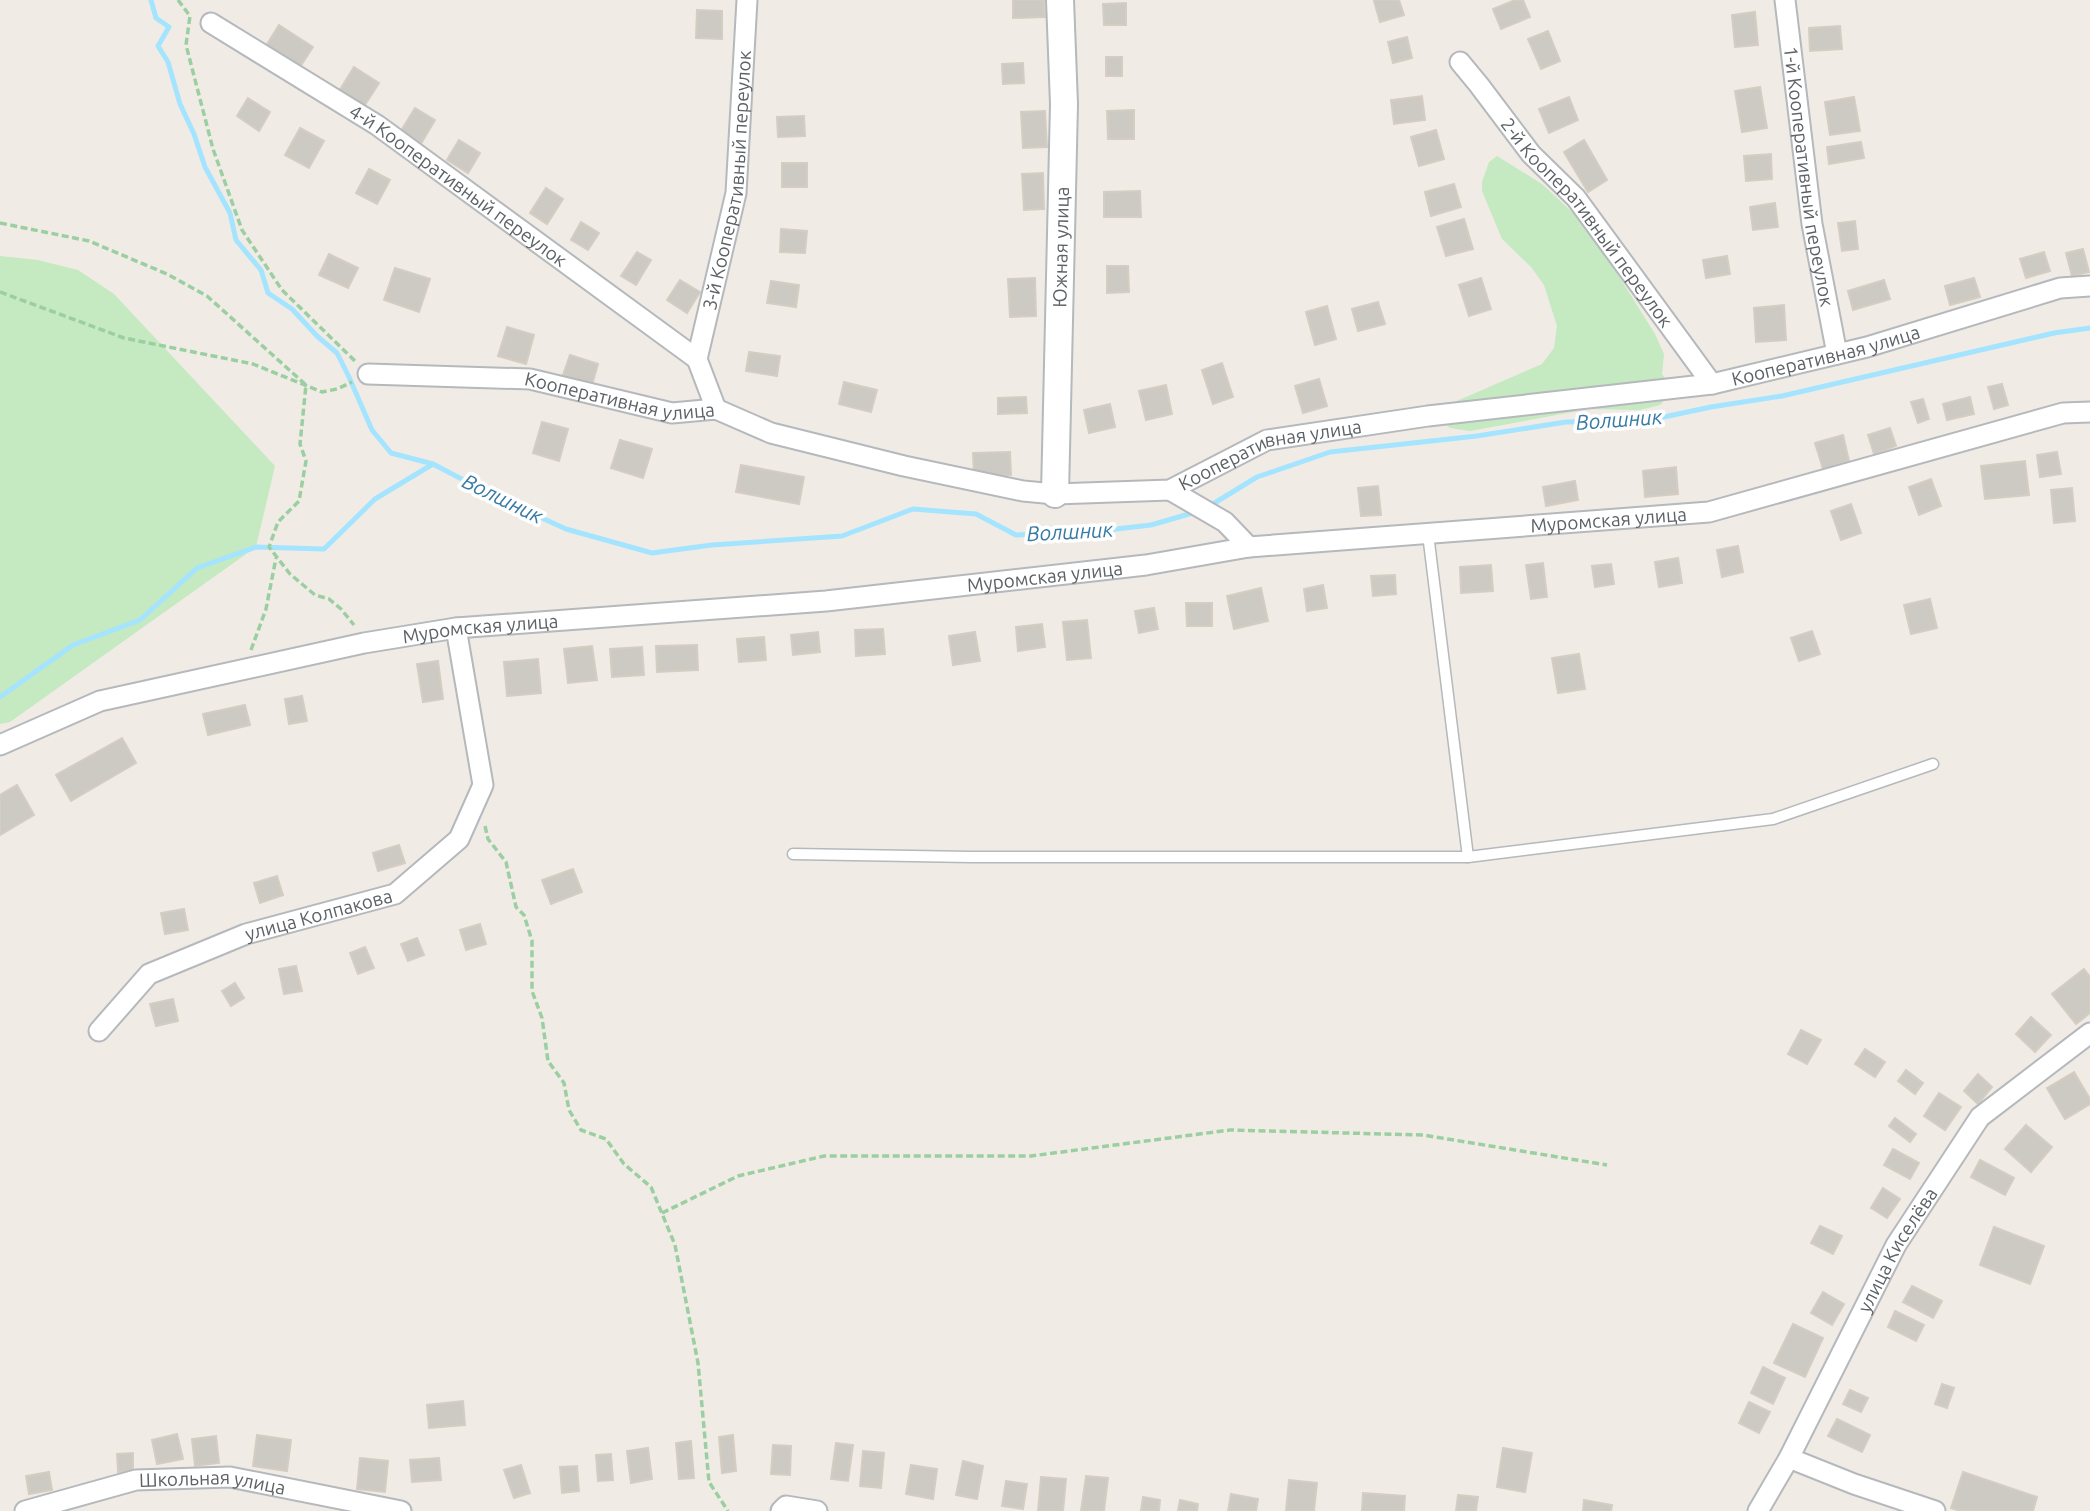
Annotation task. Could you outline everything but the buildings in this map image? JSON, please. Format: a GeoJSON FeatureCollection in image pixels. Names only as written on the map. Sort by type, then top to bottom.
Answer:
{"type":"FeatureCollection","features":[{"type":"Feature","properties":{"kind":"street","name":"3-й Кооперативный переулок"},"geometry":{"type":"LineString","coordinates":[[697,359],[736,193],[747,0]]}},
{"type":"Feature","properties":{"kind":"street","name":"Южная улица"},"geometry":{"type":"LineString","coordinates":[[1055,494],[1063,104],[1060,0]]}},
{"type":"Feature","properties":{"kind":"street","name":"1-й Кооперативный переулок"},"geometry":{"type":"LineString","coordinates":[[1785,0],[1812,224],[1837,354]]}},
{"type":"Feature","properties":{"kind":"street","name":"4-й Кооперативный переулок"},"geometry":{"type":"LineString","coordinates":[[211,23],[377,125],[697,359]]}},
{"type":"Feature","properties":{"kind":"street","name":"2-й Кооперативный переулок"},"geometry":{"type":"LineString","coordinates":[[1460,62],[1531,154],[1576,198],[1712,384]]}},
{"type":"Feature","properties":{"kind":"street","name":"Кооперативная улица"},"geometry":{"type":"LineString","coordinates":[[368,374],[530,379],[672,412],[716,409],[771,433],[917,469],[1023,491],[1055,494],[1170,489],[1267,440],[1428,416],[1712,384],[1837,354],[2060,288],[2090,286]]}},
{"type":"Feature","properties":{"kind":"street"},"geometry":{"type":"LineString","coordinates":[[697,359],[716,409]]}},
{"type":"Feature","properties":{"kind":"street","name":"Муромская улица"},"geometry":{"type":"LineString","coordinates":[[0,745],[100,701],[364,643],[456,628],[826,601],[1146,565],[1250,547],[1709,512],[2063,413],[2090,412]]}},
{"type":"Feature","properties":{"kind":"street"},"geometry":{"type":"LineString","coordinates":[[1170,489],[1225,522],[1250,547]]}},
{"type":"Feature","properties":{"kind":"street","name":"улица Колпакова"},"geometry":{"type":"LineString","coordinates":[[99,1031],[149,974],[246,934],[395,894],[459,839],[483,785],[456,628]]}},
{"type":"Feature","properties":{"kind":"street","name":"улица Киселёва"},"geometry":{"type":"LineString","coordinates":[[1758,1511],[1789,1458],[1896,1245],[1980,1117],[2090,1032]]}},
{"type":"Feature","properties":{"kind":"street"},"geometry":{"type":"LineString","coordinates":[[1789,1458],[1935,1511]]}},
{"type":"Feature","properties":{"kind":"street","name":"Школьная улица"},"geometry":{"type":"LineString","coordinates":[[25,1511],[136,1480],[230,1478],[401,1511]]}},
{"type":"Feature","properties":{"kind":"street"},"geometry":{"type":"LineString","coordinates":[[781,1511],[786,1506],[817,1511]]}},
{"type":"Feature","properties":{"kind":"lane"},"geometry":{"type":"LineString","coordinates":[[1428,534],[1468,857]]}},
{"type":"Feature","properties":{"kind":"lane"},"geometry":{"type":"LineString","coordinates":[[793,853],[971,857],[1468,857],[1773,819],[1933,764]]}},
{"type":"Feature","properties":{"kind":"path"},"geometry":{"type":"LineString","coordinates":[[0,292],[124,338],[253,364],[323,392],[337,389],[368,374],[282,290],[242,230],[213,149],[186,45],[190,16],[178,0]]}},
{"type":"Feature","properties":{"kind":"path"},"geometry":{"type":"LineString","coordinates":[[0,223],[89,241],[167,274],[207,296],[306,385]]}},
{"type":"Feature","properties":{"kind":"path"},"geometry":{"type":"LineString","coordinates":[[306,385],[300,444],[306,461],[299,501],[278,522],[269,547],[290,575],[305,588],[315,595],[329,599],[341,609],[364,643]]}},
{"type":"Feature","properties":{"kind":"path"},"geometry":{"type":"LineString","coordinates":[[239,670],[260,630],[276,558]]}},
{"type":"Feature","properties":{"kind":"path"},"geometry":{"type":"LineString","coordinates":[[476,800],[488,839],[506,862],[516,907],[524,915],[532,942],[532,991],[541,1018],[548,1061],[564,1083],[569,1110],[581,1130],[606,1139],[624,1164],[651,1187],[675,1245],[698,1363],[709,1482],[728,1511]]}},
{"type":"Feature","properties":{"kind":"path"},"geometry":{"type":"LineString","coordinates":[[662,1213],[738,1176],[824,1156],[1031,1156],[1230,1130],[1423,1135],[1607,1165]]}},
{"type":"Feature","properties":{"kind":"green space"},"geometry":{"type":"Polygon","coordinates":[[[1497,156],[1542,184],[1572,212],[1615,270],[1655,334],[1664,354],[1662,374],[1674,390],[1660,405],[1640,410],[1589,409],[1470,431],[1450,428],[1442,421],[1444,410],[1452,403],[1542,364],[1554,348],[1557,326],[1544,285],[1531,267],[1502,239],[1482,191],[1482,182],[1489,162],[1497,156]]]}},
{"type":"Feature","properties":{"kind":"green space"},"geometry":{"type":"Polygon","coordinates":[[[0,256],[38,260],[78,270],[114,294],[275,466],[256,547],[10,722],[0,724],[0,256]]]}},
{"type":"Feature","properties":{"kind":"waterway"},"geometry":{"type":"LineString","coordinates":[[151,0],[156,18],[169,27],[158,46],[168,62],[180,104],[205,167],[230,213],[236,240],[261,270],[268,293],[292,309],[337,353],[372,430],[391,453],[433,464]]}},
{"type":"Feature","properties":{"kind":"waterway","name":"Волшник"},"geometry":{"type":"LineString","coordinates":[[1208,507],[1257,477],[1330,452],[1477,436],[1566,422],[1645,421],[1782,396],[2054,333],[2090,328]]}},
{"type":"Feature","properties":{"kind":"waterway","name":"Волшник"},"geometry":{"type":"LineString","coordinates":[[0,697],[73,645],[140,620],[197,568],[256,547],[324,549],[375,499],[433,464],[566,529],[652,553],[712,545],[842,536],[913,509],[976,514],[1016,535],[1090,532],[1151,525],[1196,512]]}}]}
